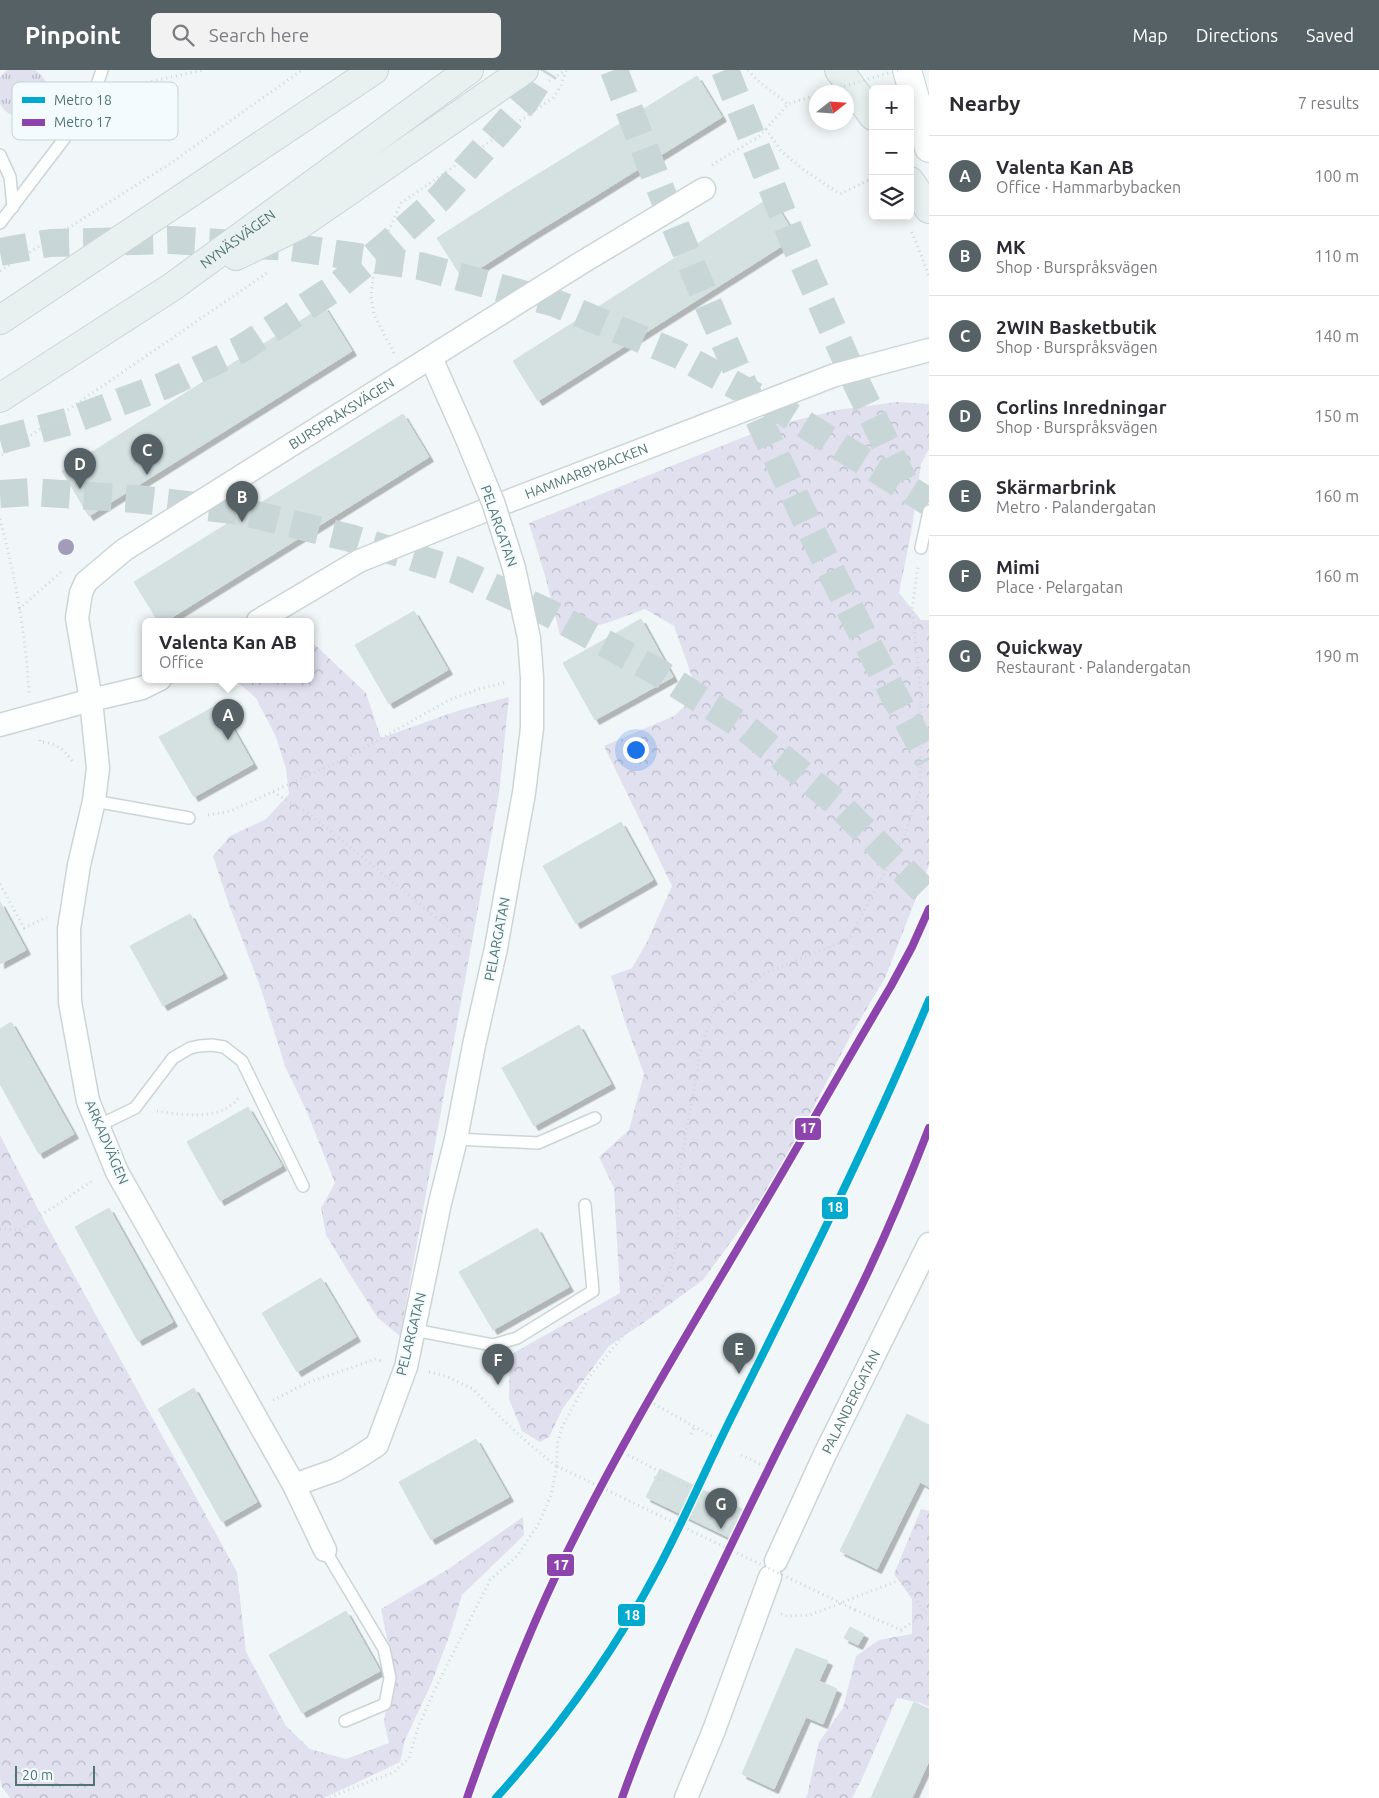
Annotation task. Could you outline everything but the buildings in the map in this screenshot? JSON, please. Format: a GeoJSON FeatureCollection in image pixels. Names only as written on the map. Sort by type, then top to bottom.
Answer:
{"type":"FeatureCollection","features":[{"type":"Feature","properties":{"kind":"highway"},"geometry":{"type":"LineString","coordinates":[[0,320],[374,70]]}},
{"type":"Feature","properties":{"kind":"highway","name":"NYNÄSVÄGEN"},"geometry":{"type":"LineString","coordinates":[[0,398],[172,287],[469,70]]}},
{"type":"Feature","properties":{"kind":"highway"},"geometry":{"type":"LineString","coordinates":[[172,287],[298,226],[524,70]]}},
{"type":"Feature","properties":{"kind":"highway"},"geometry":{"type":"LineString","coordinates":[[839,70],[869,111]]}},
{"type":"Feature","properties":{"kind":"highway"},"geometry":{"type":"LineString","coordinates":[[914,197],[919,217]]}},
{"type":"Feature","properties":{"kind":"main road"},"geometry":{"type":"LineString","coordinates":[[906,70],[929,148]]}},
{"type":"Feature","properties":{"kind":"main road"},"geometry":{"type":"LineString","coordinates":[[926,70],[929,83]]}},
{"type":"Feature","properties":{"kind":"street","name":"BURSPRÅKSVÄGEN"},"geometry":{"type":"LineString","coordinates":[[86,582],[124,550],[409,373],[581,263],[704,190]]}},
{"type":"Feature","properties":{"kind":"street","name":"HAMMARBYBACKEN"},"geometry":{"type":"LineString","coordinates":[[263,618],[359,561],[835,375],[929,350]]}},
{"type":"Feature","properties":{"kind":"street","name":"PELARGATAN"},"geometry":{"type":"LineString","coordinates":[[300,1483],[336,1470],[377,1445],[406,1366],[496,948],[524,793],[532,728],[532,677],[529,638],[514,568],[493,502],[431,358]]}},
{"type":"Feature","properties":{"kind":"street"},"geometry":{"type":"LineString","coordinates":[[86,582],[81,593],[76,618],[91,700]]}},
{"type":"Feature","properties":{"kind":"street"},"geometry":{"type":"LineString","coordinates":[[0,725],[142,688],[152,683]]}},
{"type":"Feature","properties":{"kind":"street","name":"ARKADVÄGEN"},"geometry":{"type":"LineString","coordinates":[[91,700],[98,768],[94,801],[79,865],[69,929],[70,1002],[88,1101],[117,1172],[251,1411],[300,1483],[325,1550]]}},
{"type":"Feature","properties":{"kind":"street","name":"PALANDERGATAN"},"geometry":{"type":"LineString","coordinates":[[686,1798],[714,1730],[773,1569],[825,1454],[929,1244]]}},
{"type":"Feature","properties":{"kind":"lane"},"geometry":{"type":"LineString","coordinates":[[98,82],[102,70]]}},
{"type":"Feature","properties":{"kind":"lane"},"geometry":{"type":"LineString","coordinates":[[0,223],[63,140]]}},
{"type":"Feature","properties":{"kind":"lane"},"geometry":{"type":"LineString","coordinates":[[0,155],[10,177],[13,207]]}},
{"type":"Feature","properties":{"kind":"lane"},"geometry":{"type":"LineString","coordinates":[[921,548],[929,511]]}},
{"type":"Feature","properties":{"kind":"lane"},"geometry":{"type":"LineString","coordinates":[[94,801],[189,818]]}},
{"type":"Feature","properties":{"kind":"lane"},"geometry":{"type":"LineString","coordinates":[[98,1126],[135,1108],[173,1058],[190,1048],[199,1046],[212,1045],[224,1047],[242,1061],[303,1186]]}},
{"type":"Feature","properties":{"kind":"lane"},"geometry":{"type":"LineString","coordinates":[[456,1139],[538,1143],[595,1118]]}},
{"type":"Feature","properties":{"kind":"lane"},"geometry":{"type":"LineString","coordinates":[[414,1330],[493,1345],[517,1338],[593,1291],[585,1206]]}},
{"type":"Feature","properties":{"kind":"lane"},"geometry":{"type":"LineString","coordinates":[[325,1550],[384,1648],[390,1678],[385,1704],[345,1721]]}},
{"type":"Feature","properties":{"kind":"path"},"geometry":{"type":"LineString","coordinates":[[149,82],[203,70]]}},
{"type":"Feature","properties":{"kind":"path"},"geometry":{"type":"LineString","coordinates":[[0,271],[168,165],[302,70]]}},
{"type":"Feature","properties":{"kind":"path"},"geometry":{"type":"LineString","coordinates":[[409,373],[393,351],[374,315],[372,297],[373,278],[385,239],[401,203],[553,98],[560,88],[567,70]]}},
{"type":"Feature","properties":{"kind":"path"},"geometry":{"type":"LineString","coordinates":[[748,70],[757,80],[788,104]]}},
{"type":"Feature","properties":{"kind":"path"},"geometry":{"type":"LineString","coordinates":[[848,85],[898,70]]}},
{"type":"Feature","properties":{"kind":"path"},"geometry":{"type":"LineString","coordinates":[[730,154],[760,136],[788,104],[809,97]]}},
{"type":"Feature","properties":{"kind":"path"},"geometry":{"type":"LineString","coordinates":[[766,129],[782,152],[804,170],[840,194],[869,180]]}},
{"type":"Feature","properties":{"kind":"path"},"geometry":{"type":"LineString","coordinates":[[919,217],[929,276]]}},
{"type":"Feature","properties":{"kind":"path"},"geometry":{"type":"LineString","coordinates":[[0,519],[19,609],[28,680]]}},
{"type":"Feature","properties":{"kind":"path"},"geometry":{"type":"LineString","coordinates":[[330,1798],[394,1772],[410,1758],[419,1725],[434,1691],[490,1580],[518,1555],[539,1523],[551,1496],[557,1466],[557,1445],[562,1427],[590,1376],[663,1287],[673,1262],[678,1234],[678,1180],[701,1048],[715,1007],[761,975],[849,939],[904,836],[920,791],[922,693],[912,610],[921,548]]}},
{"type":"Feature","properties":{"kind":"path"},"geometry":{"type":"LineString","coordinates":[[19,609],[63,571],[86,582]]}},
{"type":"Feature","properties":{"kind":"path"},"geometry":{"type":"LineString","coordinates":[[189,818],[231,811],[273,792],[350,756],[449,700],[478,689],[532,677]]}},
{"type":"Feature","properties":{"kind":"path"},"geometry":{"type":"LineString","coordinates":[[33,716],[40,742],[53,743],[66,752],[76,768]]}},
{"type":"Feature","properties":{"kind":"path"},"geometry":{"type":"LineString","coordinates":[[273,792],[308,813],[472,946],[496,948]]}},
{"type":"Feature","properties":{"kind":"path"},"geometry":{"type":"LineString","coordinates":[[0,884],[24,928],[50,915]]}},
{"type":"Feature","properties":{"kind":"path"},"geometry":{"type":"LineString","coordinates":[[135,1108],[179,1115],[219,1113],[235,1103],[250,1080]]}},
{"type":"Feature","properties":{"kind":"path"},"geometry":{"type":"LineString","coordinates":[[0,1229],[20,1230],[82,1188]]}},
{"type":"Feature","properties":{"kind":"path"},"geometry":{"type":"LineString","coordinates":[[251,1411],[307,1383],[376,1359],[446,1376],[472,1389],[506,1424],[557,1466],[855,1610],[901,1630],[929,1610]]}},
{"type":"Feature","properties":{"kind":"path"},"geometry":{"type":"LineString","coordinates":[[654,1404],[715,1438]]}},
{"type":"Feature","properties":{"kind":"path"},"geometry":{"type":"LineString","coordinates":[[691,1434],[695,1426]]}},
{"type":"Feature","properties":{"kind":"path"},"geometry":{"type":"LineString","coordinates":[[628,1455],[687,1487],[688,1483]]}},
{"type":"Feature","properties":{"kind":"path"},"geometry":{"type":"LineString","coordinates":[[740,1455],[764,1466]]}},
{"type":"Feature","properties":{"kind":"path"},"geometry":{"type":"LineString","coordinates":[[654,1477],[662,1481],[666,1475]]}},
{"type":"Feature","properties":{"kind":"path"},"geometry":{"type":"LineString","coordinates":[[725,1500],[720,1510],[731,1516],[737,1518],[741,1508]]}},
{"type":"Feature","properties":{"kind":"path"},"geometry":{"type":"LineString","coordinates":[[731,1516],[728,1521],[735,1524]]}},
{"type":"Feature","properties":{"kind":"path"},"geometry":{"type":"LineString","coordinates":[[758,1608],[787,1616],[810,1615],[902,1579],[925,1613]]}},
{"type":"Feature","properties":{"kind":"green space"},"geometry":{"type":"Polygon","coordinates":[[[7,70],[35,70],[45,82],[12,82],[12,114],[8,113],[0,104],[0,77],[7,70]]]}},
{"type":"Feature","properties":{"kind":"green space"},"geometry":{"type":"Polygon","coordinates":[[[897,402],[929,404],[929,449],[921,464],[912,528],[899,593],[921,620],[929,620],[929,865],[885,978],[852,1033],[795,1143],[758,1205],[703,1280],[609,1346],[563,1408],[549,1437],[540,1442],[522,1431],[509,1399],[510,1355],[620,1293],[614,1188],[599,1157],[629,1130],[644,1074],[611,976],[632,968],[647,942],[672,886],[604,746],[674,716],[698,694],[674,626],[645,609],[607,623],[560,635],[529,523],[769,427],[837,410],[897,402]]]}},
{"type":"Feature","properties":{"kind":"green space"},"geometry":{"type":"Polygon","coordinates":[[[314,644],[366,693],[381,738],[460,710],[509,697],[499,794],[400,1336],[378,1318],[326,1235],[321,1208],[335,1183],[307,1112],[285,1066],[261,989],[228,902],[213,856],[230,836],[266,819],[289,794],[286,769],[276,737],[256,698],[239,683],[314,683],[314,644]]]}},
{"type":"Feature","properties":{"kind":"green space"},"geometry":{"type":"Polygon","coordinates":[[[0,1135],[40,1213],[237,1572],[246,1652],[286,1726],[310,1749],[346,1759],[389,1743],[384,1722],[393,1667],[381,1609],[450,1568],[523,1517],[524,1535],[462,1595],[432,1682],[405,1740],[400,1762],[324,1798],[10,1798],[2,1787],[0,1779],[0,1135]]]}},
{"type":"Feature","properties":{"kind":"green space"},"geometry":{"type":"Polygon","coordinates":[[[921,1509],[929,1511],[929,1707],[921,1703],[897,1698],[852,1798],[805,1798],[819,1742],[843,1708],[856,1656],[879,1640],[912,1634],[912,1599],[894,1574],[921,1509]]]}},
{"type":"Feature","properties":{"kind":"tunnel"},"geometry":{"type":"LineString","coordinates":[[0,440],[70,421],[163,386],[241,349],[336,287],[440,198],[524,103],[545,70]]}},
{"type":"Feature","properties":{"kind":"tunnel"},"geometry":{"type":"LineString","coordinates":[[614,70],[684,246],[759,420],[841,592],[929,760]]}},
{"type":"Feature","properties":{"kind":"tunnel"},"geometry":{"type":"LineString","coordinates":[[725,70],[792,237],[857,384],[908,490]]}},
{"type":"Feature","properties":{"kind":"tunnel"},"geometry":{"type":"LineString","coordinates":[[0,252],[50,243],[171,240],[290,247],[420,266],[555,303],[677,354],[783,411],[929,502]]}},
{"type":"Feature","properties":{"kind":"tunnel"},"geometry":{"type":"LineString","coordinates":[[0,494],[32,492],[136,499],[240,511],[350,538],[458,571],[551,614],[658,672],[747,729],[837,803],[929,896]]}},
{"type":"Feature","properties":{"kind":"metro line","name":"17"},"geometry":{"type":"LineString","coordinates":[[467,1798],[521,1655],[581,1524],[630,1433],[891,986],[912,947],[929,909]]}},
{"type":"Feature","properties":{"kind":"metro line","name":"18"},"geometry":{"type":"LineString","coordinates":[[496,1798],[542,1744],[585,1687],[624,1629],[659,1567],[836,1204],[884,1103],[929,1000]]}},
{"type":"Feature","properties":{"kind":"metro line","name":"17"},"geometry":{"type":"LineString","coordinates":[[622,1798],[654,1715],[690,1632],[778,1449],[863,1283],[893,1217],[929,1128]]}},
{"type":"Feature","properties":{"kind":"place","name":"2WIN Basketbutik"},"geometry":{"type":"Point","coordinates":[147,475]}},
{"type":"Feature","properties":{"kind":"place","name":"Corlins Inredningar"},"geometry":{"type":"Point","coordinates":[80,489]}},
{"type":"Feature","properties":{"kind":"place","name":"MK"},"geometry":{"type":"Point","coordinates":[242,522]}},
{"type":"Feature","properties":{"kind":"place","name":"Valenta Kan AB"},"geometry":{"type":"Point","coordinates":[228,740]}},
{"type":"Feature","properties":{"kind":"place","name":"Skärmarbrink"},"geometry":{"type":"Point","coordinates":[739,1374]}},
{"type":"Feature","properties":{"kind":"place","name":"Mimi"},"geometry":{"type":"Point","coordinates":[498,1385]}},
{"type":"Feature","properties":{"kind":"place","name":"Quickway"},"geometry":{"type":"Point","coordinates":[721,1529]}}]}
